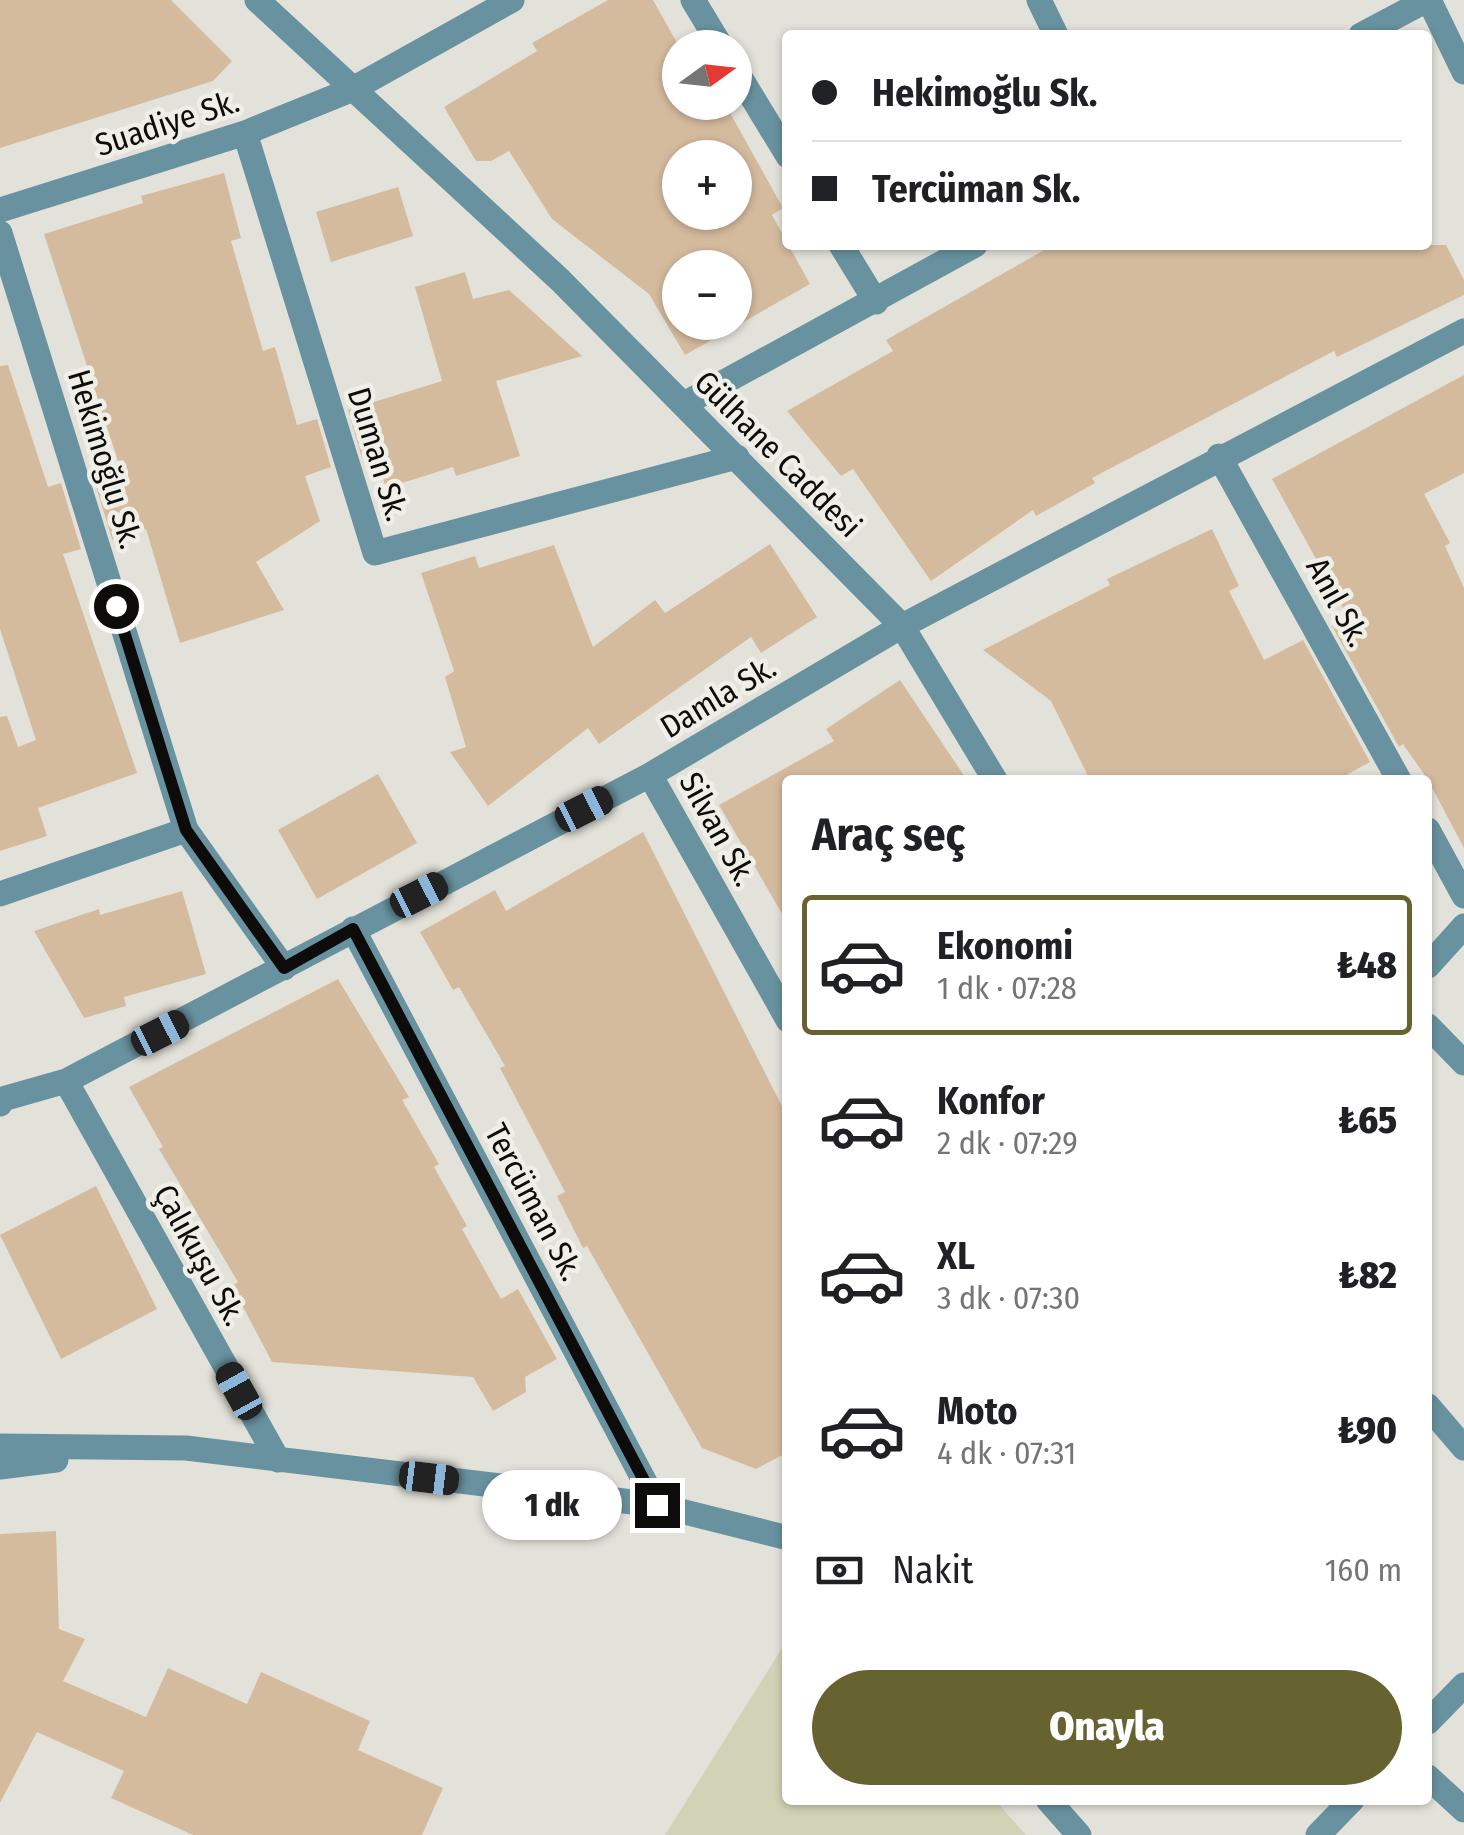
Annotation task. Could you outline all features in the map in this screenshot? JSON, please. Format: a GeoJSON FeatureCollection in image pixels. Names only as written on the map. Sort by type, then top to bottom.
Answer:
{"type":"FeatureCollection","features":[{"type":"Feature","properties":{"kind":"street","name":"Gülhane Caddesi"},"geometry":{"type":"LineString","coordinates":[[257,0],[489,213],[902,626],[992,775]]}},
{"type":"Feature","properties":{"kind":"street","name":"Suadiye Sk."},"geometry":{"type":"LineString","coordinates":[[0,210],[244,133],[351,90],[512,0]]}},
{"type":"Feature","properties":{"kind":"street"},"geometry":{"type":"LineString","coordinates":[[693,0],[711,30]]}},
{"type":"Feature","properties":{"kind":"street"},"geometry":{"type":"LineString","coordinates":[[1038,0],[1053,30]]}},
{"type":"Feature","properties":{"kind":"street"},"geometry":{"type":"LineString","coordinates":[[1371,30],[1428,0],[1464,72]]}},
{"type":"Feature","properties":{"kind":"street"},"geometry":{"type":"LineString","coordinates":[[752,97],[782,146]]}},
{"type":"Feature","properties":{"kind":"street","name":"Duman Sk."},"geometry":{"type":"LineString","coordinates":[[244,133],[375,553],[736,457]]}},
{"type":"Feature","properties":{"kind":"street","name":"Hekimoğlu Sk."},"geometry":{"type":"LineString","coordinates":[[0,232],[186,830],[284,968]]}},
{"type":"Feature","properties":{"kind":"street"},"geometry":{"type":"LineString","coordinates":[[844,250],[876,302]]}},
{"type":"Feature","properties":{"kind":"street"},"geometry":{"type":"LineString","coordinates":[[684,404],[966,250]]}},
{"type":"Feature","properties":{"kind":"street","name":"Damla Sk."},"geometry":{"type":"LineString","coordinates":[[1,1097],[66,1081],[284,968],[650,775],[902,626],[1219,456],[1464,331]]}},
{"type":"Feature","properties":{"kind":"street","name":"Anıl Sk."},"geometry":{"type":"LineString","coordinates":[[1219,456],[1397,775]]}},
{"type":"Feature","properties":{"kind":"street","name":"Silvan Sk."},"geometry":{"type":"LineString","coordinates":[[650,775],[782,1009]]}},
{"type":"Feature","properties":{"kind":"street"},"geometry":{"type":"LineString","coordinates":[[0,894],[186,830]]}},
{"type":"Feature","properties":{"kind":"street"},"geometry":{"type":"LineString","coordinates":[[1432,837],[1464,896]]}},
{"type":"Feature","properties":{"kind":"street"},"geometry":{"type":"LineString","coordinates":[[1432,962],[1464,926]]}},
{"type":"Feature","properties":{"kind":"street","name":"Tercüman Sk."},"geometry":{"type":"LineString","coordinates":[[353,929],[657,1505]]}},
{"type":"Feature","properties":{"kind":"street"},"geometry":{"type":"LineString","coordinates":[[1432,1030],[1464,1063]]}},
{"type":"Feature","properties":{"kind":"street","name":"Çalıkuşu Sk."},"geometry":{"type":"LineString","coordinates":[[66,1081],[278,1460]]}},
{"type":"Feature","properties":{"kind":"street"},"geometry":{"type":"LineString","coordinates":[[1432,1411],[1464,1448]]}},
{"type":"Feature","properties":{"kind":"street"},"geometry":{"type":"LineString","coordinates":[[0,1446],[186,1448],[657,1505],[782,1536]]}},
{"type":"Feature","properties":{"kind":"street"},"geometry":{"type":"LineString","coordinates":[[0,1467],[150,1448]]}},
{"type":"Feature","properties":{"kind":"street"},"geometry":{"type":"LineString","coordinates":[[1432,1718],[1464,1685]]}},
{"type":"Feature","properties":{"kind":"street"},"geometry":{"type":"LineString","coordinates":[[1432,1781],[1464,1810]]}},
{"type":"Feature","properties":{"kind":"street"},"geometry":{"type":"LineString","coordinates":[[1052,1805],[1079,1835]]}},
{"type":"Feature","properties":{"kind":"street"},"geometry":{"type":"LineString","coordinates":[[1318,1835],[1347,1805]]}},
{"type":"Feature","properties":{"kind":"green space"},"geometry":{"type":"Polygon","coordinates":[[[782,1648],[782,1805],[999,1805],[1026,1835],[665,1835],[782,1648]]]}},
{"type":"Feature","properties":{"kind":"building"},"geometry":{"type":"Polygon","coordinates":[[[0,0],[171,0],[232,61],[213,81],[0,148],[0,0]]]}},
{"type":"Feature","properties":{"kind":"building"},"geometry":{"type":"Polygon","coordinates":[[[608,0],[653,0],[670,30],[662,30],[662,120],[734,120],[745,140],[662,140],[662,230],[752,230],[752,152],[782,206],[772,215],[782,233],[782,250],[791,250],[810,284],[752,317],[752,250],[662,250],[662,316],[649,294],[552,219],[509,151],[491,161],[476,161],[444,107],[537,51],[532,43],[608,0]]]}},
{"type":"Feature","properties":{"kind":"building"},"geometry":{"type":"Polygon","coordinates":[[[224,173],[241,238],[231,241],[263,351],[275,347],[297,425],[317,419],[331,467],[305,476],[320,521],[256,562],[284,610],[180,643],[146,529],[112,539],[92,473],[119,464],[44,234],[143,203],[141,196],[224,173]]]}},
{"type":"Feature","properties":{"kind":"building"},"geometry":{"type":"Polygon","coordinates":[[[398,187],[413,236],[331,262],[316,212],[398,187]]]}},
{"type":"Feature","properties":{"kind":"building"},"geometry":{"type":"Polygon","coordinates":[[[1432,245],[1446,245],[1464,280],[1464,295],[1337,357],[1334,351],[1092,478],[1095,483],[1036,516],[1033,510],[931,581],[853,469],[841,476],[787,411],[893,351],[886,340],[1044,250],[1432,250],[1432,245]]]}},
{"type":"Feature","properties":{"kind":"building"},"geometry":{"type":"Polygon","coordinates":[[[465,272],[473,299],[509,290],[582,356],[496,381],[520,456],[456,476],[453,467],[386,488],[375,453],[362,458],[348,410],[442,381],[415,287],[465,272]]]}},
{"type":"Feature","properties":{"kind":"building"},"geometry":{"type":"Polygon","coordinates":[[[676,340],[711,340],[685,355],[676,340]]]}},
{"type":"Feature","properties":{"kind":"building"},"geometry":{"type":"Polygon","coordinates":[[[8,365],[48,487],[61,483],[81,549],[63,554],[137,773],[38,808],[47,836],[0,851],[0,717],[7,716],[18,747],[36,740],[0,629],[0,366],[8,365]]]}},
{"type":"Feature","properties":{"kind":"building"},"geometry":{"type":"Polygon","coordinates":[[[1464,375],[1464,473],[1424,494],[1450,543],[1445,546],[1464,588],[1464,848],[1432,788],[1432,775],[1425,775],[1403,744],[1399,747],[1332,626],[1348,617],[1272,479],[1464,375]]]}},
{"type":"Feature","properties":{"kind":"building"},"geometry":{"type":"Polygon","coordinates":[[[1212,529],[1239,586],[1229,591],[1264,660],[1303,640],[1370,762],[1346,775],[1088,775],[1051,701],[983,650],[1110,585],[1107,579],[1212,529]]]}},
{"type":"Feature","properties":{"kind":"building"},"geometry":{"type":"Polygon","coordinates":[[[770,544],[817,617],[761,653],[751,637],[599,744],[588,728],[488,806],[450,752],[466,747],[445,677],[454,671],[421,573],[475,556],[479,568],[554,545],[593,647],[655,600],[665,613],[770,544]]]}},
{"type":"Feature","properties":{"kind":"building"},"geometry":{"type":"Polygon","coordinates":[[[900,680],[964,775],[782,775],[782,914],[719,805],[834,741],[826,729],[900,680]]]}},
{"type":"Feature","properties":{"kind":"building"},"geometry":{"type":"Polygon","coordinates":[[[378,774],[417,843],[317,899],[278,830],[378,774]]]}},
{"type":"Feature","properties":{"kind":"building"},"geometry":{"type":"Polygon","coordinates":[[[643,832],[782,1106],[782,1455],[756,1469],[702,1448],[587,1246],[583,1248],[557,1196],[565,1192],[500,1068],[505,1066],[459,987],[453,990],[420,932],[495,890],[506,911],[643,832]]]}},
{"type":"Feature","properties":{"kind":"building"},"geometry":{"type":"Polygon","coordinates":[[[182,891],[206,974],[124,997],[126,1006],[84,1018],[34,931],[99,909],[100,915],[182,891]]]}},
{"type":"Feature","properties":{"kind":"building"},"geometry":{"type":"Polygon","coordinates":[[[338,979],[409,1097],[402,1100],[439,1164],[434,1167],[467,1226],[462,1229],[501,1299],[518,1289],[557,1359],[525,1377],[526,1392],[493,1411],[473,1377],[272,1362],[232,1286],[238,1282],[159,1149],[163,1147],[129,1087],[338,979]]]}},
{"type":"Feature","properties":{"kind":"building"},"geometry":{"type":"Polygon","coordinates":[[[96,1186],[157,1309],[61,1359],[0,1235],[96,1186]]]}},
{"type":"Feature","properties":{"kind":"building"},"geometry":{"type":"Polygon","coordinates":[[[56,1531],[59,1629],[85,1639],[63,1681],[146,1717],[168,1668],[247,1704],[261,1672],[370,1721],[358,1750],[443,1788],[422,1835],[193,1835],[111,1798],[124,1771],[37,1732],[0,1803],[0,1534],[56,1531]]]}},
{"type":"Feature","properties":{"kind":"route"},"geometry":{"type":"LineString","coordinates":[[116,606],[186,830],[284,968],[353,929],[657,1505]]}}]}
